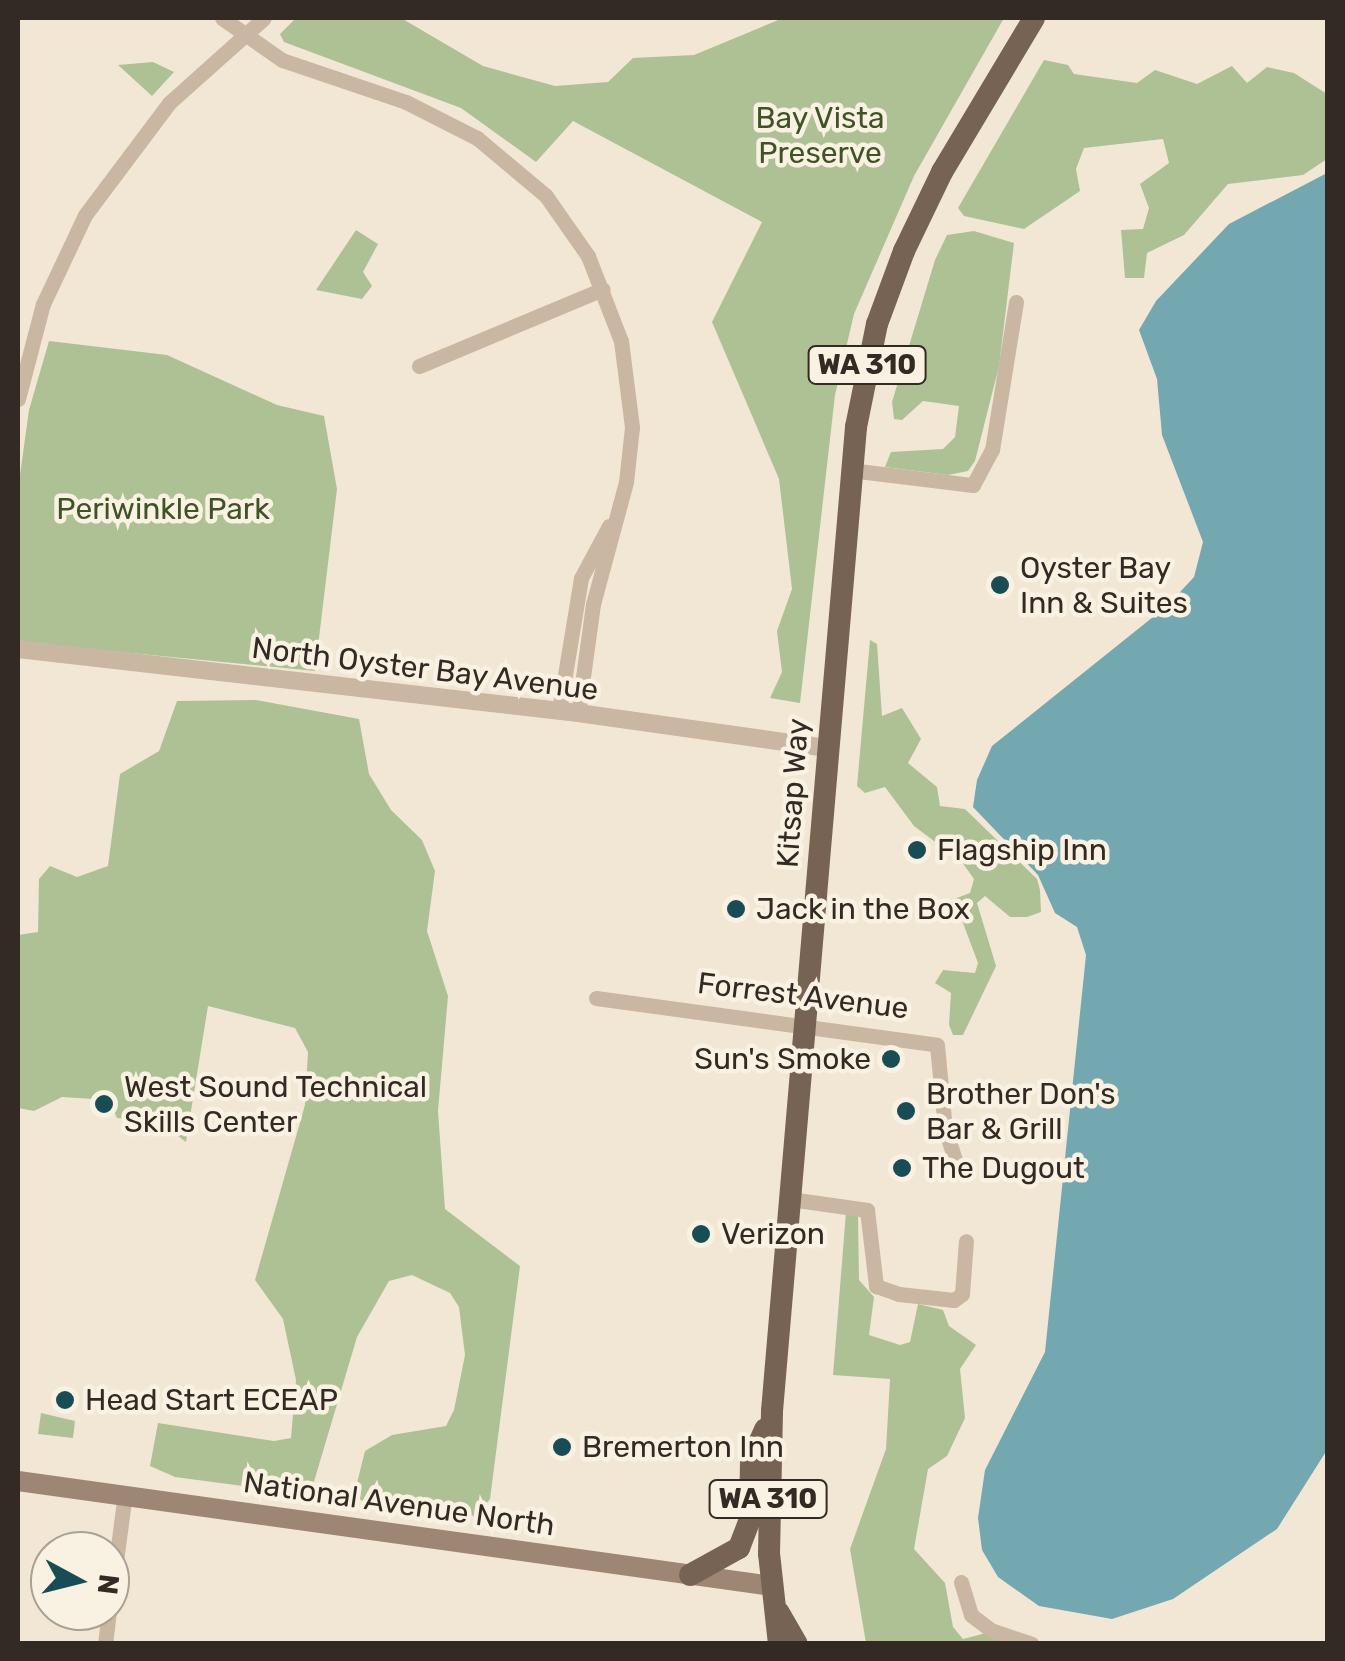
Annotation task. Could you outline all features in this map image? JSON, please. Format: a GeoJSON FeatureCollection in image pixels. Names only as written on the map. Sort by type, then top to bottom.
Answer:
{"type":"FeatureCollection","features":[{"type":"Feature","properties":{"kind":"main road","name":"Kitsap Way"},"geometry":{"type":"LineString","coordinates":[[779,1644],[773,1586],[772,1411],[850,470],[869,354],[893,277],[942,172],[1034,18]]}},
{"type":"Feature","properties":{"kind":"main road"},"geometry":{"type":"LineString","coordinates":[[690,1575],[739,1548],[750,1520],[751,1462],[772,1411]]}},
{"type":"Feature","properties":{"kind":"main road","name":"National Avenue North"},"geometry":{"type":"LineString","coordinates":[[18,1480],[773,1586]]}},
{"type":"Feature","properties":{"kind":"main road","name":"Kitsap Way"},"geometry":{"type":"LineString","coordinates":[[778,1613],[797,1644]]}},
{"type":"Feature","properties":{"kind":"street"},"geometry":{"type":"LineString","coordinates":[[222,18],[282,60],[422,108],[490,147],[562,215],[603,289],[621,341],[632,427],[626,482],[612,523],[581,578],[569,712]]}},
{"type":"Feature","properties":{"kind":"street"},"geometry":{"type":"LineString","coordinates":[[18,399],[25,328],[107,182],[169,102],[264,18]]}},
{"type":"Feature","properties":{"kind":"street"},"geometry":{"type":"LineString","coordinates":[[420,366],[603,289]]}},
{"type":"Feature","properties":{"kind":"street"},"geometry":{"type":"LineString","coordinates":[[850,470],[973,486],[992,450],[1016,302]]}},
{"type":"Feature","properties":{"kind":"street","name":"North Oyster Bay Avenue"},"geometry":{"type":"LineString","coordinates":[[18,649],[569,712],[826,748]]}},
{"type":"Feature","properties":{"kind":"street","name":"Forrest Avenue"},"geometry":{"type":"LineString","coordinates":[[596,998],[937,1045],[943,1054],[938,1084],[958,1167]]}},
{"type":"Feature","properties":{"kind":"street"},"geometry":{"type":"LineString","coordinates":[[790,1199],[867,1210],[876,1286],[899,1294],[954,1300],[962,1294],[966,1241]]}},
{"type":"Feature","properties":{"kind":"street"},"geometry":{"type":"LineString","coordinates":[[120,1531],[125,1494]]}},
{"type":"Feature","properties":{"kind":"street"},"geometry":{"type":"LineString","coordinates":[[961,1582],[972,1614],[991,1630],[1032,1644]]}},
{"type":"Feature","properties":{"kind":"green space","name":"Bay Vista Preserve"},"geometry":{"type":"Polygon","coordinates":[[[296,18],[401,18],[483,66],[555,86],[608,82],[633,58],[694,55],[783,18],[1004,18],[914,176],[854,314],[835,395],[800,703],[770,698],[782,672],[777,631],[792,589],[779,479],[712,322],[762,222],[573,121],[536,162],[461,108],[284,42],[280,34],[296,18]]]}},
{"type":"Feature","properties":{"kind":"green space"},"geometry":{"type":"Polygon","coordinates":[[[1044,60],[1068,65],[1074,74],[1137,83],[1155,70],[1197,84],[1232,66],[1247,83],[1267,67],[1294,73],[1327,94],[1327,159],[1303,175],[1228,184],[1184,235],[1147,253],[1144,278],[1125,278],[1121,230],[1143,229],[1149,208],[1140,184],[1169,163],[1163,139],[1084,148],[1076,169],[1080,191],[1024,229],[964,216],[958,208],[1044,60]]]}},
{"type":"Feature","properties":{"kind":"green space"},"geometry":{"type":"Polygon","coordinates":[[[153,62],[174,72],[152,96],[118,65],[153,62]]]}},
{"type":"Feature","properties":{"kind":"green space"},"geometry":{"type":"Polygon","coordinates":[[[356,230],[378,244],[363,272],[372,286],[362,299],[316,290],[356,230]]]}},
{"type":"Feature","properties":{"kind":"green space"},"geometry":{"type":"Polygon","coordinates":[[[974,231],[1014,243],[999,366],[975,461],[968,471],[948,475],[885,467],[891,452],[943,449],[955,437],[959,406],[923,401],[902,420],[894,419],[892,402],[935,260],[947,235],[974,231]]]}},
{"type":"Feature","properties":{"kind":"green space","name":"Periwinkle Park"},"geometry":{"type":"Polygon","coordinates":[[[49,341],[167,355],[277,405],[324,416],[337,489],[315,671],[18,642],[18,489],[29,410],[49,341]]]}},
{"type":"Feature","properties":{"kind":"green space"},"geometry":{"type":"Polygon","coordinates":[[[870,640],[877,644],[882,716],[902,708],[921,739],[908,763],[937,787],[940,806],[965,809],[1037,879],[1040,890],[1041,912],[1027,917],[1010,917],[985,896],[977,903],[996,966],[963,1035],[953,1035],[949,1025],[951,993],[935,983],[943,970],[975,973],[978,963],[954,899],[970,893],[974,879],[962,862],[914,826],[885,787],[865,793],[857,786],[870,640]]]}},
{"type":"Feature","properties":{"kind":"green space"},"geometry":{"type":"Polygon","coordinates":[[[256,700],[359,719],[369,774],[391,810],[422,840],[435,871],[427,931],[448,996],[438,1111],[445,1209],[520,1266],[490,1499],[476,1516],[368,1505],[354,1495],[365,1451],[392,1435],[446,1426],[454,1410],[465,1355],[459,1307],[450,1293],[412,1275],[389,1281],[357,1337],[310,1495],[175,1477],[150,1466],[158,1423],[274,1441],[291,1438],[296,1380],[283,1319],[255,1280],[305,1105],[308,1052],[295,1028],[208,1006],[186,1142],[161,1123],[117,1118],[109,1100],[62,1097],[34,1111],[18,1108],[18,935],[38,932],[39,879],[50,866],[77,877],[108,866],[120,774],[159,751],[177,701],[256,700]]]}},
{"type":"Feature","properties":{"kind":"green space"},"geometry":{"type":"Polygon","coordinates":[[[846,1212],[858,1215],[859,1280],[874,1297],[869,1335],[900,1345],[910,1342],[918,1304],[943,1310],[949,1326],[976,1345],[960,1369],[965,1418],[947,1456],[928,1469],[914,1549],[945,1583],[953,1627],[963,1639],[986,1633],[1011,1643],[866,1643],[850,1549],[886,1449],[890,1379],[833,1375],[846,1212]]]}},
{"type":"Feature","properties":{"kind":"green space"},"geometry":{"type":"Polygon","coordinates":[[[41,1413],[75,1421],[73,1438],[38,1434],[41,1413]]]}},
{"type":"Feature","properties":{"kind":"water"},"geometry":{"type":"Polygon","coordinates":[[[1327,173],[1327,1450],[1277,1529],[1173,1599],[1112,1619],[1039,1606],[998,1577],[982,1550],[978,1518],[985,1470],[1045,1352],[1086,955],[1077,927],[1055,913],[1038,875],[973,807],[977,780],[992,746],[1168,605],[1194,577],[1203,542],[1162,435],[1157,379],[1139,330],[1156,301],[1229,224],[1327,173]]]}},
{"type":"Feature","properties":{"kind":"place","name":"Oyster Bay Inn & Suites"},"geometry":{"type":"Point","coordinates":[1000,585]}},
{"type":"Feature","properties":{"kind":"place","name":"Flagship Inn"},"geometry":{"type":"Point","coordinates":[917,850]}},
{"type":"Feature","properties":{"kind":"place","name":"Jack in the Box"},"geometry":{"type":"Point","coordinates":[736,909]}},
{"type":"Feature","properties":{"kind":"place","name":"Sun's Smoke"},"geometry":{"type":"Point","coordinates":[891,1059]}},
{"type":"Feature","properties":{"kind":"place","name":"West Sound Technical Skills Center"},"geometry":{"type":"Point","coordinates":[104,1104]}},
{"type":"Feature","properties":{"kind":"place","name":"Brother Don's Bar & Grill"},"geometry":{"type":"Point","coordinates":[906,1111]}},
{"type":"Feature","properties":{"kind":"place","name":"The Dugout"},"geometry":{"type":"Point","coordinates":[902,1168]}},
{"type":"Feature","properties":{"kind":"place","name":"Verizon"},"geometry":{"type":"Point","coordinates":[701,1234]}},
{"type":"Feature","properties":{"kind":"place","name":"Head Start ECEAP"},"geometry":{"type":"Point","coordinates":[65,1400]}},
{"type":"Feature","properties":{"kind":"place","name":"Bremerton Inn"},"geometry":{"type":"Point","coordinates":[562,1447]}}]}
